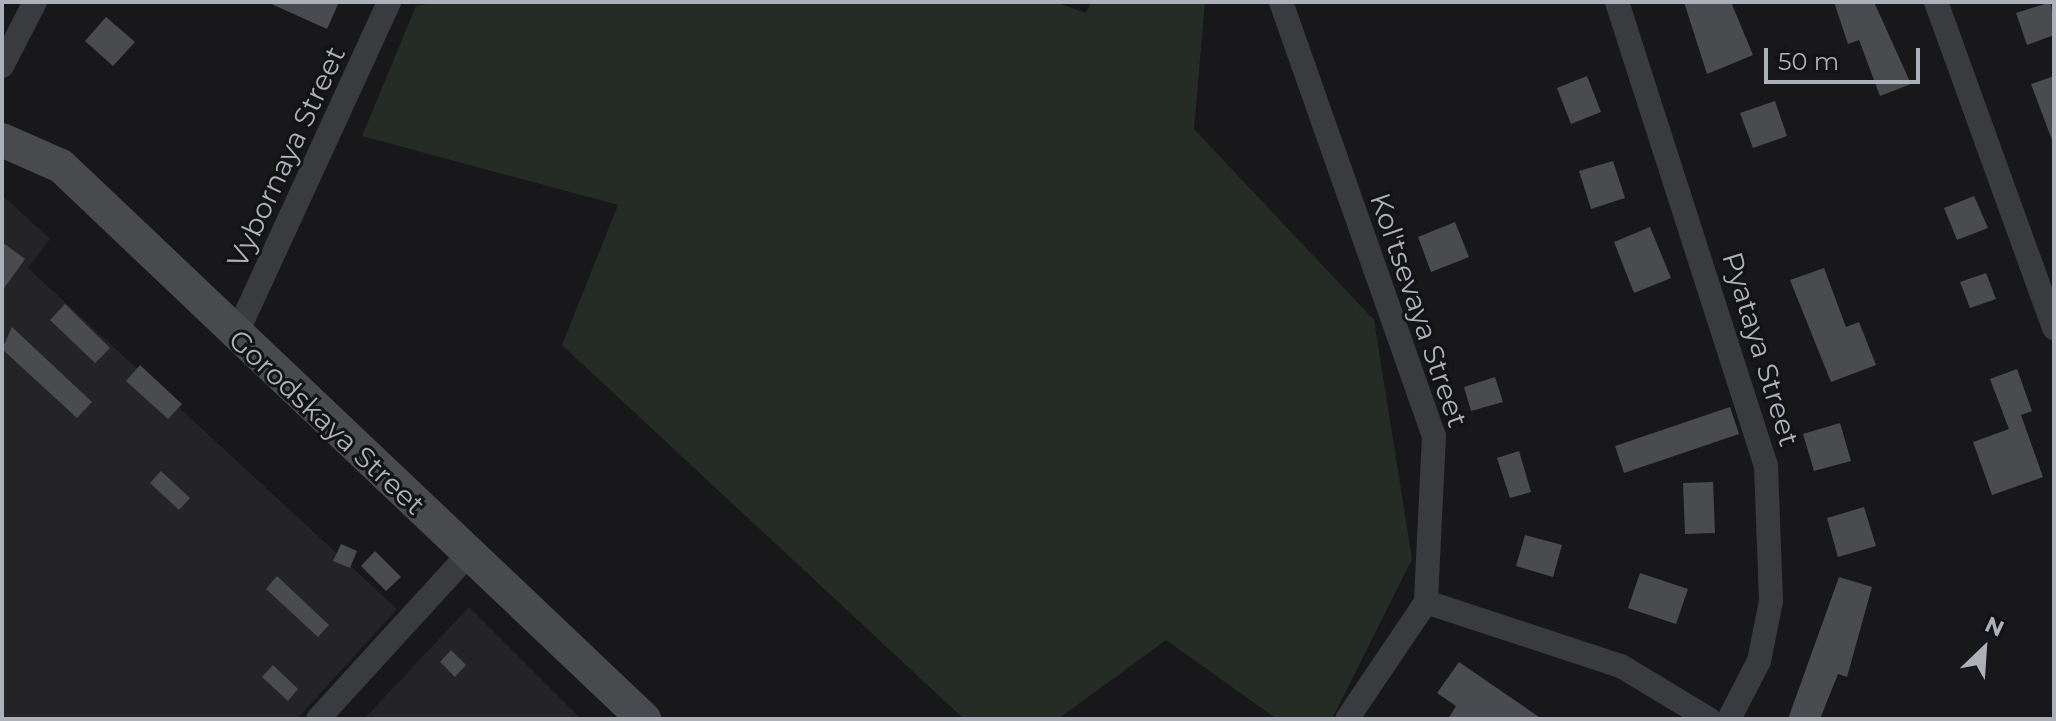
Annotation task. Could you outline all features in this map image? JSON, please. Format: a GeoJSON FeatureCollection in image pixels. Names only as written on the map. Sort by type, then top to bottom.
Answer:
{"type":"FeatureCollection","features":[{"type":"Feature","properties":{"kind":"street"},"geometry":{"type":"LineString","coordinates":[[2,66],[35,2]]}},
{"type":"Feature","properties":{"kind":"street","name":"Vybornaya Street"},"geometry":{"type":"LineString","coordinates":[[236,335],[389,2]]}},
{"type":"Feature","properties":{"kind":"street","name":"Kol'tsevaya Street"},"geometry":{"type":"LineString","coordinates":[[1281,2],[1434,436],[1426,602]]}},
{"type":"Feature","properties":{"kind":"street","name":"Pyataya Street"},"geometry":{"type":"LineString","coordinates":[[1617,2],[1766,465],[1771,601],[1759,661],[1729,719]]}},
{"type":"Feature","properties":{"kind":"street"},"geometry":{"type":"LineString","coordinates":[[1936,2],[2054,328]]}},
{"type":"Feature","properties":{"kind":"street","name":"Gorodskaya Street"},"geometry":{"type":"LineString","coordinates":[[2,140],[61,166],[644,719]]}},
{"type":"Feature","properties":{"kind":"street"},"geometry":{"type":"LineString","coordinates":[[318,719],[468,555]]}},
{"type":"Feature","properties":{"kind":"street"},"geometry":{"type":"LineString","coordinates":[[1347,719],[1426,602],[1621,666],[1709,719]]}},
{"type":"Feature","properties":{"kind":"shaded area"},"geometry":{"type":"Polygon","coordinates":[[[440,2],[1055,2],[1086,13],[1091,2],[1205,2],[1194,129],[1374,320],[1412,559],[1332,719],[1277,719],[1166,640],[1058,719],[964,719],[562,345],[618,205],[362,136],[416,6],[440,2]]]}},
{"type":"Feature","properties":{"kind":"shaded area"},"geometry":{"type":"Polygon","coordinates":[[[2,195],[50,239],[28,268],[397,609],[297,719],[2,719],[2,195]]]}},
{"type":"Feature","properties":{"kind":"shaded area"},"geometry":{"type":"Polygon","coordinates":[[[469,607],[581,719],[364,719],[469,607]]]}},
{"type":"Feature","properties":{"kind":"building"},"geometry":{"type":"Polygon","coordinates":[[[267,2],[339,2],[327,29],[267,2]]]}},
{"type":"Feature","properties":{"kind":"building"},"geometry":{"type":"Polygon","coordinates":[[[1684,2],[1731,2],[1753,55],[1707,74],[1684,2]]]}},
{"type":"Feature","properties":{"kind":"building"},"geometry":{"type":"Polygon","coordinates":[[[1834,2],[1874,2],[1911,84],[1880,96],[1859,40],[1848,44],[1834,2]]]}},
{"type":"Feature","properties":{"kind":"building"},"geometry":{"type":"Polygon","coordinates":[[[2051,2],[2054,35],[2027,45],[2016,13],[2051,2]]]}},
{"type":"Feature","properties":{"kind":"building"},"geometry":{"type":"Polygon","coordinates":[[[106,17],[135,42],[113,66],[85,41],[106,17]]]}},
{"type":"Feature","properties":{"kind":"building"},"geometry":{"type":"Polygon","coordinates":[[[1587,76],[1601,112],[1571,124],[1557,88],[1587,76]]]}},
{"type":"Feature","properties":{"kind":"building"},"geometry":{"type":"Polygon","coordinates":[[[2054,76],[2054,140],[2052,140],[2031,84],[2054,76]]]}},
{"type":"Feature","properties":{"kind":"building"},"geometry":{"type":"Polygon","coordinates":[[[1775,101],[1787,136],[1753,148],[1740,113],[1775,101]]]}},
{"type":"Feature","properties":{"kind":"building"},"geometry":{"type":"Polygon","coordinates":[[[1613,161],[1625,198],[1591,209],[1579,171],[1613,161]]]}},
{"type":"Feature","properties":{"kind":"building"},"geometry":{"type":"Polygon","coordinates":[[[1974,196],[1988,228],[1957,240],[1944,208],[1974,196]]]}},
{"type":"Feature","properties":{"kind":"building"},"geometry":{"type":"Polygon","coordinates":[[[1455,222],[1469,257],[1431,272],[1418,237],[1455,222]]]}},
{"type":"Feature","properties":{"kind":"building"},"geometry":{"type":"Polygon","coordinates":[[[1650,227],[1671,278],[1634,293],[1614,242],[1650,227]]]}},
{"type":"Feature","properties":{"kind":"building"},"geometry":{"type":"Polygon","coordinates":[[[2,242],[25,259],[2,291],[2,242]]]}},
{"type":"Feature","properties":{"kind":"building"},"geometry":{"type":"Polygon","coordinates":[[[1824,268],[1846,327],[1859,322],[1876,365],[1831,382],[1790,280],[1824,268]]]}},
{"type":"Feature","properties":{"kind":"building"},"geometry":{"type":"Polygon","coordinates":[[[1986,273],[1996,299],[1970,308],[1960,282],[1986,273]]]}},
{"type":"Feature","properties":{"kind":"building"},"geometry":{"type":"Polygon","coordinates":[[[65,304],[110,348],[95,363],[50,320],[65,304]]]}},
{"type":"Feature","properties":{"kind":"building"},"geometry":{"type":"Polygon","coordinates":[[[12,327],[92,402],[77,418],[2,349],[12,327]]]}},
{"type":"Feature","properties":{"kind":"building"},"geometry":{"type":"Polygon","coordinates":[[[140,365],[182,404],[168,419],[126,381],[140,365]]]}},
{"type":"Feature","properties":{"kind":"building"},"geometry":{"type":"Polygon","coordinates":[[[2017,369],[2032,411],[2021,415],[2043,477],[1992,495],[1973,442],[2009,429],[1990,379],[2017,369]]]}},
{"type":"Feature","properties":{"kind":"building"},"geometry":{"type":"Polygon","coordinates":[[[1495,377],[1503,402],[1471,411],[1464,387],[1495,377]]]}},
{"type":"Feature","properties":{"kind":"building"},"geometry":{"type":"Polygon","coordinates":[[[1730,407],[1739,434],[1624,473],[1615,446],[1730,407]]]}},
{"type":"Feature","properties":{"kind":"building"},"geometry":{"type":"Polygon","coordinates":[[[1840,423],[1851,461],[1814,471],[1803,434],[1840,423]]]}},
{"type":"Feature","properties":{"kind":"building"},"geometry":{"type":"Polygon","coordinates":[[[1519,451],[1531,492],[1510,498],[1497,458],[1519,451]]]}},
{"type":"Feature","properties":{"kind":"building"},"geometry":{"type":"Polygon","coordinates":[[[161,471],[190,498],[179,510],[150,483],[161,471]]]}},
{"type":"Feature","properties":{"kind":"building"},"geometry":{"type":"Polygon","coordinates":[[[1713,482],[1715,533],[1685,534],[1683,483],[1713,482]]]}},
{"type":"Feature","properties":{"kind":"building"},"geometry":{"type":"Polygon","coordinates":[[[1864,507],[1876,546],[1838,557],[1827,518],[1864,507]]]}},
{"type":"Feature","properties":{"kind":"building"},"geometry":{"type":"Polygon","coordinates":[[[1525,535],[1562,545],[1553,577],[1516,566],[1525,535]]]}},
{"type":"Feature","properties":{"kind":"building"},"geometry":{"type":"Polygon","coordinates":[[[341,544],[357,551],[350,568],[333,561],[341,544]]]}},
{"type":"Feature","properties":{"kind":"building"},"geometry":{"type":"Polygon","coordinates":[[[375,551],[401,577],[386,591],[361,566],[375,551]]]}},
{"type":"Feature","properties":{"kind":"building"},"geometry":{"type":"Polygon","coordinates":[[[1640,573],[1688,589],[1676,624],[1628,608],[1640,573]]]}},
{"type":"Feature","properties":{"kind":"building"},"geometry":{"type":"Polygon","coordinates":[[[277,576],[329,625],[318,637],[266,589],[277,576]]]}},
{"type":"Feature","properties":{"kind":"building"},"geometry":{"type":"Polygon","coordinates":[[[1839,577],[1872,587],[1847,677],[1838,674],[1820,719],[1788,719],[1839,577]]]}},
{"type":"Feature","properties":{"kind":"building"},"geometry":{"type":"Polygon","coordinates":[[[451,650],[466,665],[455,677],[440,662],[451,650]]]}},
{"type":"Feature","properties":{"kind":"building"},"geometry":{"type":"Polygon","coordinates":[[[1459,662],[1542,719],[1448,719],[1456,706],[1437,693],[1459,662]]]}},
{"type":"Feature","properties":{"kind":"building"},"geometry":{"type":"Polygon","coordinates":[[[273,665],[298,689],[288,701],[262,677],[273,665]]]}}]}
